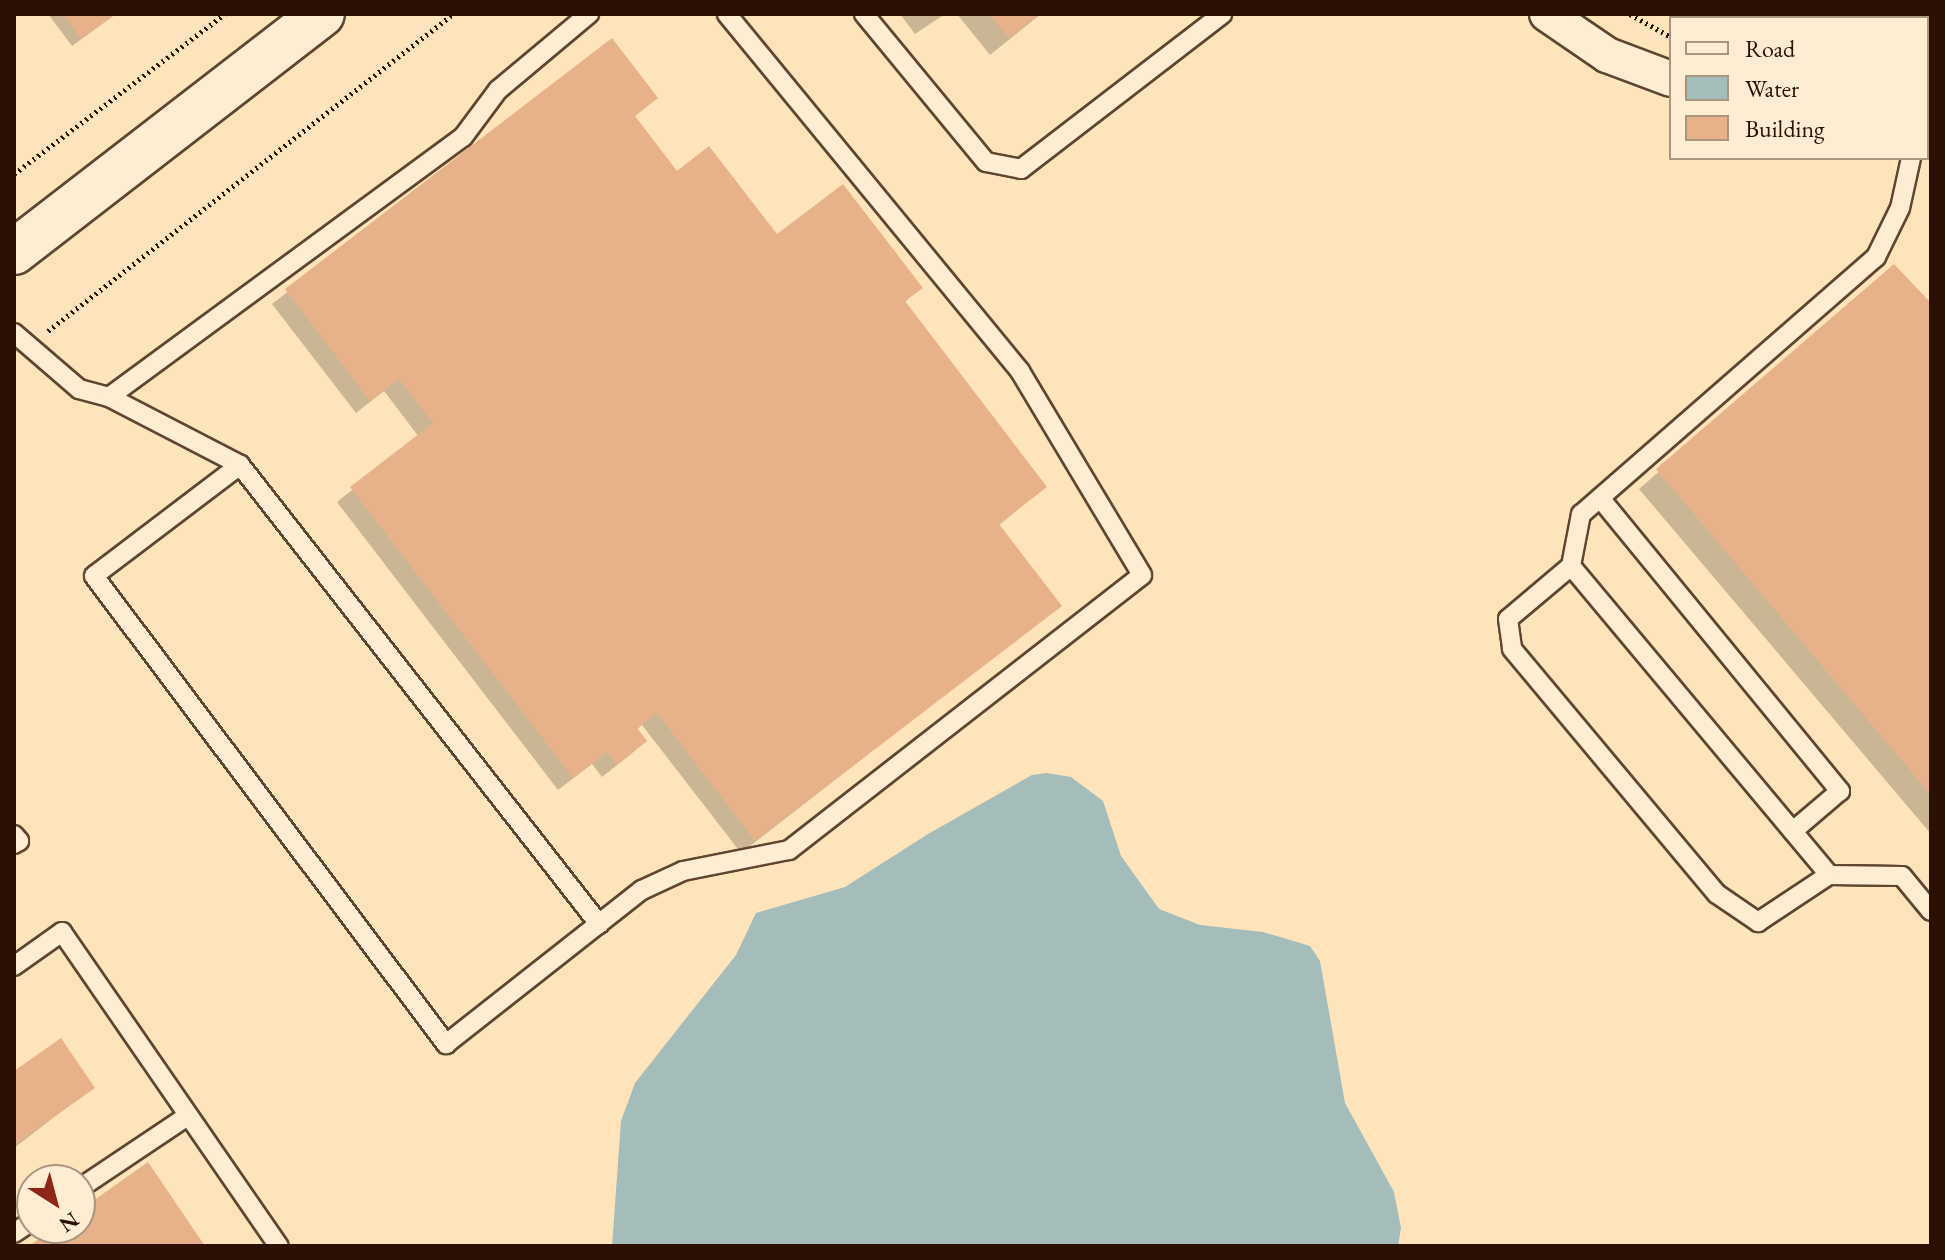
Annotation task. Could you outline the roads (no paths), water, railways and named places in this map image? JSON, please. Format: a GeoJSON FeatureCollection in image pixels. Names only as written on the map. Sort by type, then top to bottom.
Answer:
{"type":"FeatureCollection","features":[{"type":"Feature","properties":{"kind":"main road"},"geometry":{"type":"LineString","coordinates":[[14,252],[322,14]]}},
{"type":"Feature","properties":{"kind":"street"},"geometry":{"type":"LineString","coordinates":[[1547,14],[1607,55],[1669,78]]}},
{"type":"Feature","properties":{"kind":"lane"},"geometry":{"type":"LineString","coordinates":[[109,397],[463,137],[498,90],[589,14]]}},
{"type":"Feature","properties":{"kind":"lane"},"geometry":{"type":"LineString","coordinates":[[240,465],[94,576],[446,1044],[642,890],[683,871],[789,850],[1142,575],[1020,371],[727,14]]}},
{"type":"Feature","properties":{"kind":"lane"},"geometry":{"type":"LineString","coordinates":[[864,14],[986,162],[1021,169],[1222,14]]}},
{"type":"Feature","properties":{"kind":"lane"},"geometry":{"type":"LineString","coordinates":[[1911,160],[1900,208],[1876,257],[1581,514],[1571,566],[1508,619],[1512,649],[1717,894],[1758,922],[1829,875],[1902,876],[1931,911]]}},
{"type":"Feature","properties":{"kind":"lane"},"geometry":{"type":"LineString","coordinates":[[14,333],[79,389],[109,397],[240,465],[599,924]]}},
{"type":"Feature","properties":{"kind":"lane"},"geometry":{"type":"LineString","coordinates":[[1600,498],[1840,791],[1793,831]]}},
{"type":"Feature","properties":{"kind":"lane"},"geometry":{"type":"LineString","coordinates":[[1571,566],[1829,875]]}},
{"type":"Feature","properties":{"kind":"lane"},"geometry":{"type":"LineString","coordinates":[[14,835],[19,841],[14,844]]}},
{"type":"Feature","properties":{"kind":"lane"},"geometry":{"type":"LineString","coordinates":[[14,966],[62,932],[186,1117],[279,1246]]}},
{"type":"Feature","properties":{"kind":"lane"},"geometry":{"type":"LineString","coordinates":[[96,1177],[186,1117]]}},
{"type":"Feature","properties":{"kind":"water"},"geometry":{"type":"Polygon","coordinates":[[[1047,773],[1071,777],[1103,801],[1121,856],[1159,909],[1200,925],[1263,932],[1310,946],[1320,961],[1345,1103],[1394,1192],[1401,1228],[1398,1246],[612,1246],[621,1121],[635,1083],[736,955],[756,913],[845,887],[928,834],[1032,775],[1047,773]]]}}]}
